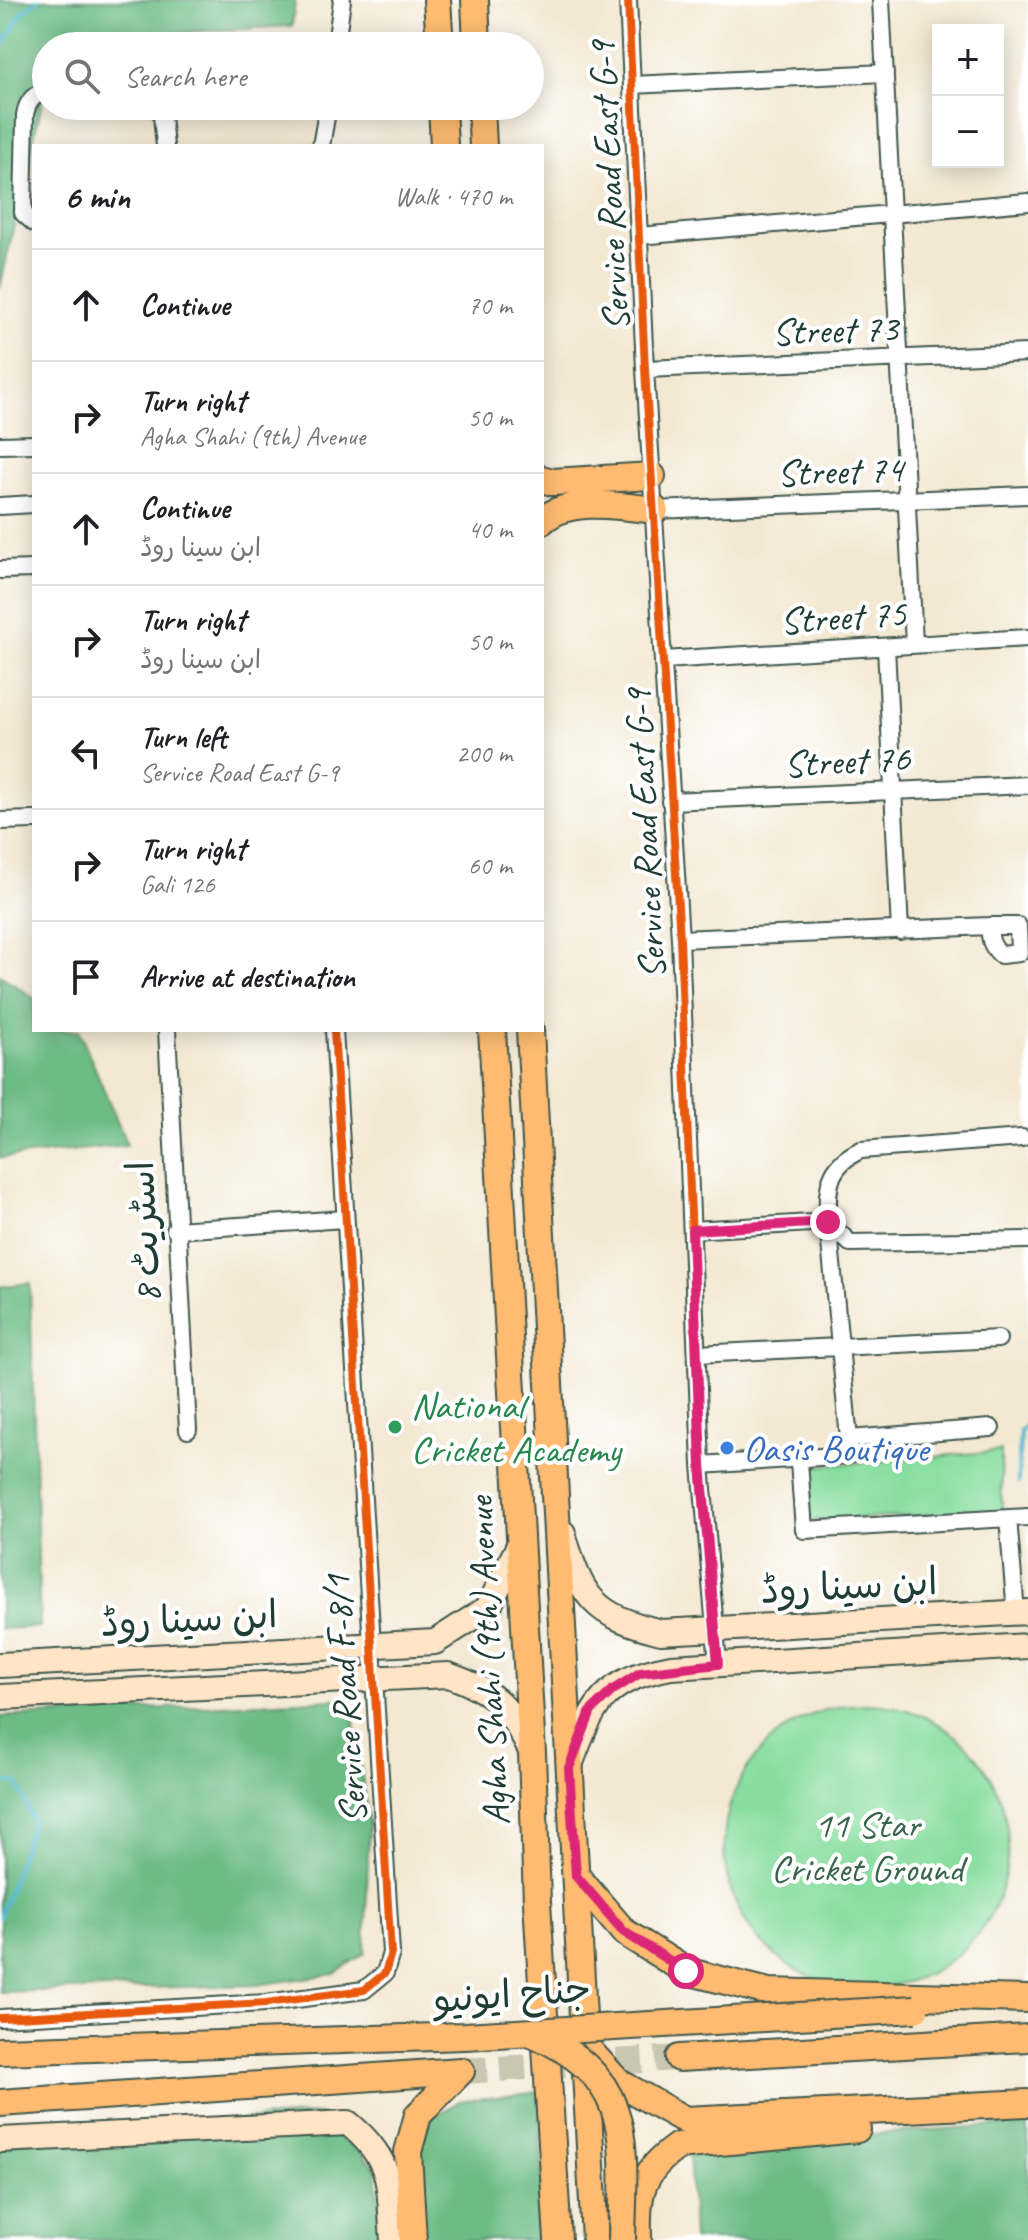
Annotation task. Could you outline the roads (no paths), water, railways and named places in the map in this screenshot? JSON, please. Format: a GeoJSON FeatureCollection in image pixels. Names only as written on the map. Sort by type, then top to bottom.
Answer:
{"type":"FeatureCollection","features":[{"type":"Feature","properties":{"kind":"main road"},"geometry":{"type":"LineString","coordinates":[[437,0],[439,32]]}},
{"type":"Feature","properties":{"kind":"main road"},"geometry":{"type":"LineString","coordinates":[[475,0],[476,32]]}},
{"type":"Feature","properties":{"kind":"main road"},"geometry":{"type":"LineString","coordinates":[[443,120],[444,144]]}},
{"type":"Feature","properties":{"kind":"main road"},"geometry":{"type":"LineString","coordinates":[[482,120],[483,144]]}},
{"type":"Feature","properties":{"kind":"main road"},"geometry":{"type":"LineString","coordinates":[[544,479],[652,476]]}},
{"type":"Feature","properties":{"kind":"main road"},"geometry":{"type":"LineString","coordinates":[[544,519],[549,514],[574,508],[613,505],[655,510]]}},
{"type":"Feature","properties":{"kind":"main road","name":"Agha Shahi (9th) Avenue"},"geometry":{"type":"LineString","coordinates":[[492,1032],[532,1753],[537,1902],[558,2240]]}},
{"type":"Feature","properties":{"kind":"main road","name":"Agha Shahi (9th) Avenue"},"geometry":{"type":"LineString","coordinates":[[530,1032],[595,2240]]}},
{"type":"Feature","properties":{"kind":"main road","name":"ابن سینا روڈ"},"geometry":{"type":"LineString","coordinates":[[556,1508],[574,1572],[591,1602],[623,1623],[661,1632],[1022,1612]]}},
{"type":"Feature","properties":{"kind":"main road","name":"ابن سینا روڈ"},"geometry":{"type":"LineString","coordinates":[[0,1665],[435,1642],[476,1619],[488,1608],[502,1585],[521,1540]]}},
{"type":"Feature","properties":{"kind":"main road","name":"ابن سینا روڈ"},"geometry":{"type":"LineString","coordinates":[[569,1768],[591,1711],[613,1690],[640,1673],[718,1664],[1028,1646]]}},
{"type":"Feature","properties":{"kind":"main road","name":"ابن سینا روڈ"},"geometry":{"type":"LineString","coordinates":[[0,1697],[448,1675],[474,1684],[511,1711],[532,1753]]}},
{"type":"Feature","properties":{"kind":"main road"},"geometry":{"type":"LineString","coordinates":[[576,1876],[624,1932],[686,1971],[769,1992],[1028,2001]]}},
{"type":"Feature","properties":{"kind":"main road","name":"جناح ایونیو"},"geometry":{"type":"LineString","coordinates":[[0,2051],[392,2039],[1028,2001]]}},
{"type":"Feature","properties":{"kind":"main road"},"geometry":{"type":"LineString","coordinates":[[525,2030],[568,2049],[599,2077],[615,2106],[624,2155],[622,2240]]}},
{"type":"Feature","properties":{"kind":"main road"},"geometry":{"type":"LineString","coordinates":[[679,2058],[1028,2038]]}},
{"type":"Feature","properties":{"kind":"main road"},"geometry":{"type":"LineString","coordinates":[[584,2045],[618,2082],[685,2120],[1028,2103]]}},
{"type":"Feature","properties":{"kind":"main road","name":"جناح ایونیو"},"geometry":{"type":"LineString","coordinates":[[0,2103],[461,2071],[418,2115],[408,2152],[413,2240]]}},
{"type":"Feature","properties":{"kind":"main road"},"geometry":{"type":"LineString","coordinates":[[638,2240],[641,2184],[654,2162],[678,2146],[799,2133],[1028,2119]]}},
{"type":"Feature","properties":{"kind":"main road"},"geometry":{"type":"LineString","coordinates":[[0,2140],[348,2123],[372,2143],[385,2164],[393,2240]]}},
{"type":"Feature","properties":{"kind":"main road"},"geometry":{"type":"LineString","coordinates":[[551,2141],[567,2157],[575,2158],[583,2154],[590,2142]]}},
{"type":"Feature","properties":{"kind":"main road"},"geometry":{"type":"LineString","coordinates":[[556,2198],[570,2175],[585,2181],[593,2200]]}},
{"type":"Feature","properties":{"kind":"street"},"geometry":{"type":"LineString","coordinates":[[338,32],[342,0]]}},
{"type":"Feature","properties":{"kind":"street","name":"Service Road East G-9"},"geometry":{"type":"LineString","coordinates":[[628,0],[645,369],[680,939],[701,1465],[718,1664]]}},
{"type":"Feature","properties":{"kind":"street"},"geometry":{"type":"LineString","coordinates":[[881,0],[914,644]]}},
{"type":"Feature","properties":{"kind":"street"},"geometry":{"type":"LineString","coordinates":[[632,85],[885,73]]}},
{"type":"Feature","properties":{"kind":"street"},"geometry":{"type":"LineString","coordinates":[[32,98],[26,105],[25,115],[23,213],[32,221]]}},
{"type":"Feature","properties":{"kind":"street"},"geometry":{"type":"LineString","coordinates":[[162,120],[165,144]]}},
{"type":"Feature","properties":{"kind":"street"},"geometry":{"type":"LineString","coordinates":[[321,144],[326,120]]}},
{"type":"Feature","properties":{"kind":"street"},"geometry":{"type":"LineString","coordinates":[[639,236],[892,211],[1028,202]]}},
{"type":"Feature","properties":{"kind":"street","name":"Street 73"},"geometry":{"type":"LineString","coordinates":[[645,369],[1028,353]]}},
{"type":"Feature","properties":{"kind":"street"},"geometry":{"type":"LineString","coordinates":[[0,445],[32,444]]}},
{"type":"Feature","properties":{"kind":"street","name":"Street 74"},"geometry":{"type":"LineString","coordinates":[[655,510],[1028,495]]}},
{"type":"Feature","properties":{"kind":"street"},"geometry":{"type":"LineString","coordinates":[[0,506],[32,504]]}},
{"type":"Feature","properties":{"kind":"street"},"geometry":{"type":"LineString","coordinates":[[0,570],[32,569]]}},
{"type":"Feature","properties":{"kind":"street","name":"Street 75"},"geometry":{"type":"LineString","coordinates":[[663,660],[1028,638]]}},
{"type":"Feature","properties":{"kind":"street"},"geometry":{"type":"LineString","coordinates":[[886,647],[896,791],[900,931]]}},
{"type":"Feature","properties":{"kind":"street","name":"Street 76"},"geometry":{"type":"LineString","coordinates":[[670,801],[1028,785]]}},
{"type":"Feature","properties":{"kind":"street"},"geometry":{"type":"LineString","coordinates":[[2,821],[32,820]]}},
{"type":"Feature","properties":{"kind":"street"},"geometry":{"type":"LineString","coordinates":[[680,939],[989,926]]}},
{"type":"Feature","properties":{"kind":"street","name":"اسٹریٹ 8"},"geometry":{"type":"LineString","coordinates":[[167,1032],[175,1230],[188,1430]]}},
{"type":"Feature","properties":{"kind":"street","name":"Service Road F-8/1"},"geometry":{"type":"LineString","coordinates":[[0,2018],[266,2003],[364,1990],[385,1973],[391,1953],[334,1032]]}},
{"type":"Feature","properties":{"kind":"street"},"geometry":{"type":"LineString","coordinates":[[701,1465],[799,1461],[850,1455],[827,1186],[834,1169],[845,1157],[861,1150],[1022,1138]]}},
{"type":"Feature","properties":{"kind":"street"},"geometry":{"type":"LineString","coordinates":[[175,1230],[345,1219]]}},
{"type":"Feature","properties":{"kind":"street"},"geometry":{"type":"LineString","coordinates":[[692,1230],[828,1222],[850,1243],[1028,1240]]}},
{"type":"Feature","properties":{"kind":"street"},"geometry":{"type":"LineString","coordinates":[[697,1354],[998,1339]]}},
{"type":"Feature","properties":{"kind":"street"},"geometry":{"type":"LineString","coordinates":[[849,1439],[991,1428]]}},
{"type":"Feature","properties":{"kind":"street"},"geometry":{"type":"LineString","coordinates":[[799,1461],[804,1530],[1028,1517]]}},
{"type":"Feature","properties":{"kind":"street"},"geometry":{"type":"LineString","coordinates":[[1008,1518],[1022,1612]]}},
{"type":"Feature","properties":{"kind":"waterway"},"geometry":{"type":"LineString","coordinates":[[0,49],[23,12],[38,0]]}},
{"type":"Feature","properties":{"kind":"waterway"},"geometry":{"type":"LineString","coordinates":[[1018,1482],[1020,1431],[1028,1423]]}},
{"type":"Feature","properties":{"kind":"waterway"},"geometry":{"type":"LineString","coordinates":[[0,1781],[18,1784],[33,1821],[0,1917]]}},
{"type":"Feature","properties":{"kind":"tunnel"},"geometry":{"type":"LineString","coordinates":[[461,2071],[679,2058]]}},
{"type":"Feature","properties":{"kind":"place","name":"National Cricket Academy"},"geometry":{"type":"Point","coordinates":[395,1427]}},
{"type":"Feature","properties":{"kind":"place","name":"Oasis Boutique"},"geometry":{"type":"Point","coordinates":[727,1448]}},
{"type":"Feature","properties":{"kind":"park label","name":"11 Star Cricket Ground"},"geometry":{"type":"Point","coordinates":[867,1846]}}]}
